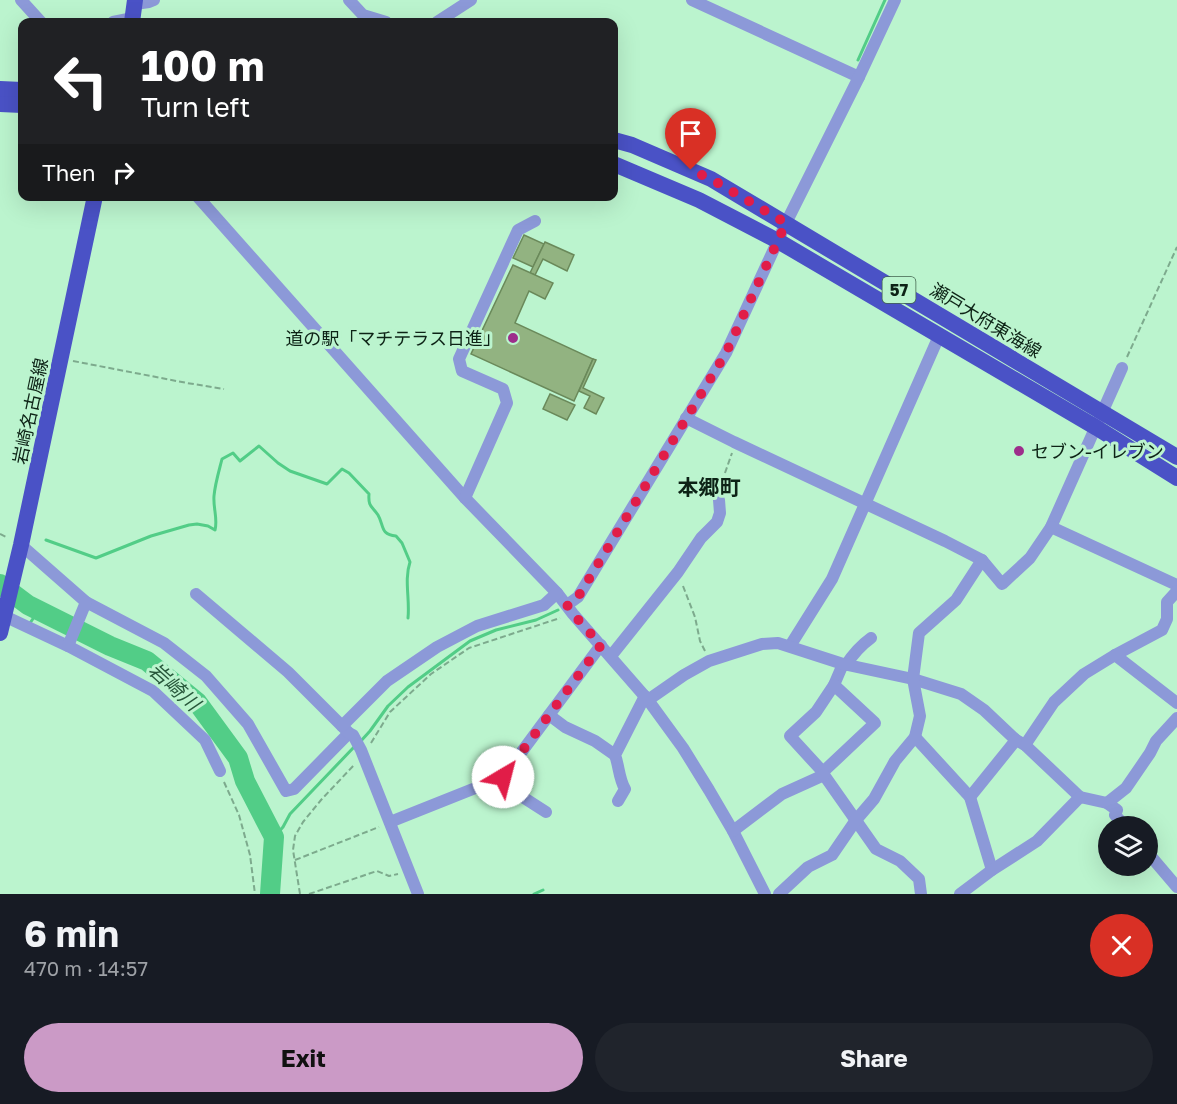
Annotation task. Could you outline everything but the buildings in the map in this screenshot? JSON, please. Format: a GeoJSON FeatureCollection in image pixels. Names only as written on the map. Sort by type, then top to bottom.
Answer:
{"type":"FeatureCollection","features":[{"type":"Feature","properties":{"kind":"main road"},"geometry":{"type":"LineString","coordinates":[[0,89],[18,90]]}},
{"type":"Feature","properties":{"kind":"main road"},"geometry":{"type":"LineString","coordinates":[[0,104],[18,105]]}},
{"type":"Feature","properties":{"kind":"main road","name":"瀬戸大府東海線"},"geometry":{"type":"LineString","coordinates":[[618,141],[711,179],[786,223],[1100,420],[1177,478]]}},
{"type":"Feature","properties":{"kind":"main road","name":"瀬戸大府東海線"},"geometry":{"type":"LineString","coordinates":[[618,166],[699,200],[778,241],[939,336],[1100,420],[1177,457]]}},
{"type":"Feature","properties":{"kind":"main road","name":"岩崎名古屋線"},"geometry":{"type":"LineString","coordinates":[[2,619],[20,548],[94,201]]}},
{"type":"Feature","properties":{"kind":"street"},"geometry":{"type":"LineString","coordinates":[[21,0],[37,18]]}},
{"type":"Feature","properties":{"kind":"street"},"geometry":{"type":"LineString","coordinates":[[121,18],[154,0]]}},
{"type":"Feature","properties":{"kind":"street"},"geometry":{"type":"LineString","coordinates":[[349,0],[363,15],[373,18]]}},
{"type":"Feature","properties":{"kind":"street"},"geometry":{"type":"LineString","coordinates":[[443,18],[470,0]]}},
{"type":"Feature","properties":{"kind":"street"},"geometry":{"type":"LineString","coordinates":[[692,0],[859,77]]}},
{"type":"Feature","properties":{"kind":"street"},"geometry":{"type":"LineString","coordinates":[[570,610],[726,353],[786,223],[895,0]]}},
{"type":"Feature","properties":{"kind":"street"},"geometry":{"type":"LineString","coordinates":[[201,201],[465,498],[557,593],[646,698],[683,748],[733,831],[765,894]]}},
{"type":"Feature","properties":{"kind":"street"},"geometry":{"type":"LineString","coordinates":[[465,498],[507,403],[503,390],[462,371],[459,359],[518,230],[535,221]]}},
{"type":"Feature","properties":{"kind":"street"},"geometry":{"type":"LineString","coordinates":[[790,646],[832,579],[939,336]]}},
{"type":"Feature","properties":{"kind":"street"},"geometry":{"type":"LineString","coordinates":[[686,417],[982,560],[1002,584],[1030,558],[1051,527],[1122,368]]}},
{"type":"Feature","properties":{"kind":"street"},"geometry":{"type":"LineString","coordinates":[[611,656],[678,572],[701,538],[717,522],[720,517],[719,500]]}},
{"type":"Feature","properties":{"kind":"street"},"geometry":{"type":"LineString","coordinates":[[1051,527],[1177,585]]}},
{"type":"Feature","properties":{"kind":"street"},"geometry":{"type":"LineString","coordinates":[[20,548],[86,604],[164,643],[206,676],[248,724],[286,791],[294,789],[348,732],[387,681],[437,647],[477,626],[544,605],[557,593]]}},
{"type":"Feature","properties":{"kind":"street"},"geometry":{"type":"LineString","coordinates":[[779,894],[808,867],[831,855],[856,819],[874,799],[895,761],[915,737],[920,716],[913,680],[919,633],[956,600],[982,560]]}},
{"type":"Feature","properties":{"kind":"street"},"geometry":{"type":"LineString","coordinates":[[969,797],[1021,742],[1054,702],[1084,674],[1114,655],[1162,630],[1167,619],[1167,602],[1177,591]]}},
{"type":"Feature","properties":{"kind":"street"},"geometry":{"type":"LineString","coordinates":[[196,594],[288,672],[348,732],[362,753],[418,894]]}},
{"type":"Feature","properties":{"kind":"street"},"geometry":{"type":"LineString","coordinates":[[69,644],[86,604]]}},
{"type":"Feature","properties":{"kind":"street"},"geometry":{"type":"LineString","coordinates":[[2,619],[69,644],[153,691],[205,740],[220,771]]}},
{"type":"Feature","properties":{"kind":"street"},"geometry":{"type":"LineString","coordinates":[[871,638],[845,665],[816,712],[790,736],[824,774],[876,849],[900,861],[919,879],[921,894]]}},
{"type":"Feature","properties":{"kind":"street"},"geometry":{"type":"LineString","coordinates":[[615,754],[646,698],[709,661],[762,644],[778,643],[845,665],[913,680],[961,694],[984,710],[1021,742],[1080,797],[1107,803],[1117,810],[1116,816]]}},
{"type":"Feature","properties":{"kind":"street"},"geometry":{"type":"LineString","coordinates":[[390,822],[503,777],[601,645]]}},
{"type":"Feature","properties":{"kind":"street"},"geometry":{"type":"LineString","coordinates":[[1114,655],[1177,703]]}},
{"type":"Feature","properties":{"kind":"street"},"geometry":{"type":"LineString","coordinates":[[733,831],[782,794],[824,774],[875,723],[834,685]]}},
{"type":"Feature","properties":{"kind":"street"},"geometry":{"type":"LineString","coordinates":[[549,715],[615,754],[620,780],[625,789],[618,801]]}},
{"type":"Feature","properties":{"kind":"street"},"geometry":{"type":"LineString","coordinates":[[1107,803],[1126,788],[1156,741],[1177,718]]}},
{"type":"Feature","properties":{"kind":"street"},"geometry":{"type":"LineString","coordinates":[[915,737],[969,797],[992,870]]}},
{"type":"Feature","properties":{"kind":"street"},"geometry":{"type":"LineString","coordinates":[[496,780],[546,812]]}},
{"type":"Feature","properties":{"kind":"street"},"geometry":{"type":"LineString","coordinates":[[960,894],[1037,841],[1080,797]]}},
{"type":"Feature","properties":{"kind":"street"},"geometry":{"type":"LineString","coordinates":[[1158,865],[1177,888],[1170,894]]}},
{"type":"Feature","properties":{"kind":"path"},"geometry":{"type":"LineString","coordinates":[[1122,368],[1177,248]]}},
{"type":"Feature","properties":{"kind":"path"},"geometry":{"type":"LineString","coordinates":[[61,358],[224,389]]}},
{"type":"Feature","properties":{"kind":"path"},"geometry":{"type":"LineString","coordinates":[[719,500],[719,490],[734,442]]}},
{"type":"Feature","properties":{"kind":"path"},"geometry":{"type":"LineString","coordinates":[[678,572],[695,617],[700,641],[709,661]]}},
{"type":"Feature","properties":{"kind":"path"},"geometry":{"type":"LineString","coordinates":[[300,894],[292,850],[295,836],[303,822],[362,753],[390,712],[431,674],[469,648],[570,610]]}},
{"type":"Feature","properties":{"kind":"path"},"geometry":{"type":"LineString","coordinates":[[220,771],[239,815],[250,855],[255,894]]}},
{"type":"Feature","properties":{"kind":"path"},"geometry":{"type":"LineString","coordinates":[[295,860],[390,822]]}},
{"type":"Feature","properties":{"kind":"path"},"geometry":{"type":"LineString","coordinates":[[309,894],[377,871],[389,876],[409,872]]}},
{"type":"Feature","properties":{"kind":"waterway"},"geometry":{"type":"LineString","coordinates":[[858,60],[885,0]]}},
{"type":"Feature","properties":{"kind":"waterway"},"geometry":{"type":"LineString","coordinates":[[46,540],[96,558],[151,536],[189,525],[208,526],[215,530],[214,496],[222,459],[233,453],[240,461],[259,446],[290,471],[327,484],[342,469],[349,473],[369,494],[370,504],[378,515],[383,529],[387,534],[396,536],[402,543],[410,562],[407,576],[408,618]]}},
{"type":"Feature","properties":{"kind":"waterway","name":"岩崎川"},"geometry":{"type":"LineString","coordinates":[[0,584],[28,605],[110,646],[147,661],[197,702],[238,758],[245,781],[274,837],[270,894]]}},
{"type":"Feature","properties":{"kind":"waterway"},"geometry":{"type":"LineString","coordinates":[[30,623],[39,610]]}},
{"type":"Feature","properties":{"kind":"waterway"},"geometry":{"type":"LineString","coordinates":[[360,742],[388,706],[408,687],[470,641],[496,630],[536,620],[558,610]]}},
{"type":"Feature","properties":{"kind":"waterway"},"geometry":{"type":"LineString","coordinates":[[274,837],[290,814],[355,746]]}},
{"type":"Feature","properties":{"kind":"waterway"},"geometry":{"type":"LineString","coordinates":[[534,894],[543,890]]}},
{"type":"Feature","properties":{"kind":"place","name":"道の駅「マチテラス日進」"},"geometry":{"type":"Point","coordinates":[513,338]}},
{"type":"Feature","properties":{"kind":"place","name":"セブン-イレブン"},"geometry":{"type":"Point","coordinates":[1019,451]}},
{"type":"Feature","properties":{"kind":"district","name":"本郷町"},"geometry":{"type":"Point","coordinates":[709,487]}},
{"type":"Feature","properties":{"kind":"route"},"geometry":{"type":"LineString","coordinates":[[503,777],[601,645],[567,605],[578,597],[726,353],[786,223],[711,179],[691,170]]}}]}
